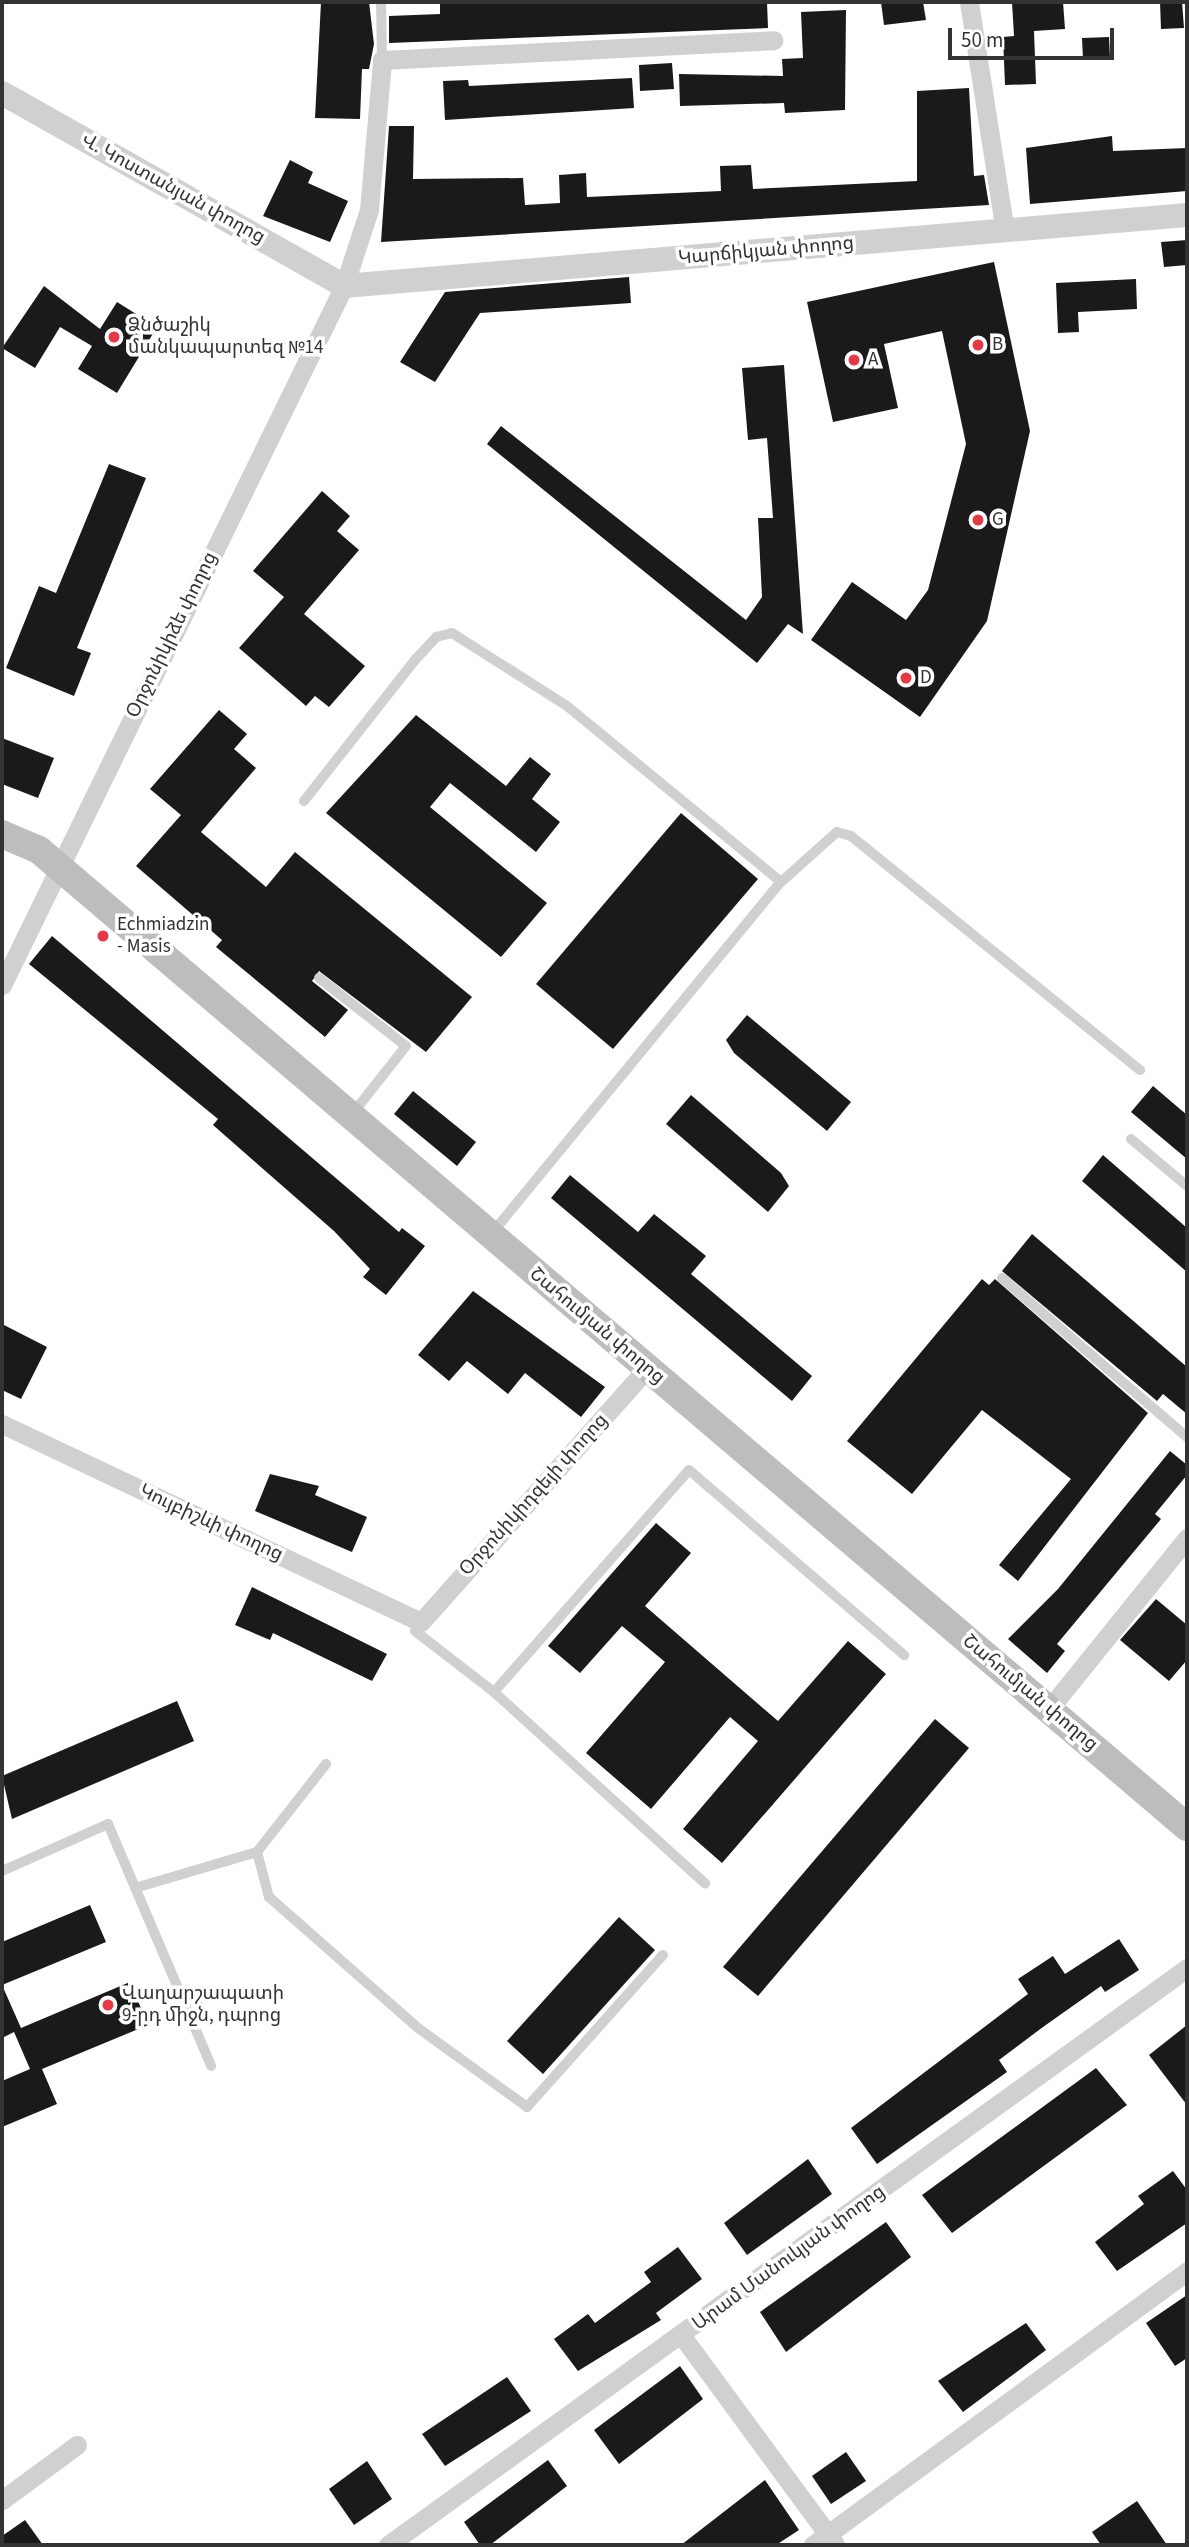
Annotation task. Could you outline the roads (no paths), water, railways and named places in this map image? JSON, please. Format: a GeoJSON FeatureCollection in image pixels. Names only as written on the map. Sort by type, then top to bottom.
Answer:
{"type":"FeatureCollection","features":[{"type":"Feature","properties":{"kind":"main road","name":"Շահումյան փողոց"},"geometry":{"type":"LineString","coordinates":[[2,834],[57,866],[1187,1827]]}},
{"type":"Feature","properties":{"kind":"street"},"geometry":{"type":"LineString","coordinates":[[969,2],[1005,231]]}},
{"type":"Feature","properties":{"kind":"street"},"geometry":{"type":"LineString","coordinates":[[382,60],[773,40]]}},
{"type":"Feature","properties":{"kind":"street","name":"Օրջոնիկիձե փողոց"},"geometry":{"type":"LineString","coordinates":[[2,985],[57,866],[344,286],[369,210],[382,60]]}},
{"type":"Feature","properties":{"kind":"street","name":"Վ. Կոստանյան փողոց"},"geometry":{"type":"LineString","coordinates":[[2,93],[344,286]]}},
{"type":"Feature","properties":{"kind":"street","name":"Կարճիկյան փողոց"},"geometry":{"type":"LineString","coordinates":[[344,286],[1187,215]]}},
{"type":"Feature","properties":{"kind":"street","name":"Օրջոնիկիդզեյի փողոց"},"geometry":{"type":"LineString","coordinates":[[418,1626],[647,1368]]}},
{"type":"Feature","properties":{"kind":"street","name":"Կույբիշևի փողոց"},"geometry":{"type":"LineString","coordinates":[[2,1424],[418,1626]]}},
{"type":"Feature","properties":{"kind":"street"},"geometry":{"type":"LineString","coordinates":[[1049,1709],[1187,1538]]}},
{"type":"Feature","properties":{"kind":"street","name":"Արամ Մանուկյան փողոց"},"geometry":{"type":"LineString","coordinates":[[388,2545],[682,2336],[1187,1968]]}},
{"type":"Feature","properties":{"kind":"street"},"geometry":{"type":"LineString","coordinates":[[682,2336],[825,2542],[1187,2271]]}},
{"type":"Feature","properties":{"kind":"street"},"geometry":{"type":"LineString","coordinates":[[2,2500],[77,2445]]}},
{"type":"Feature","properties":{"kind":"lane"},"geometry":{"type":"LineString","coordinates":[[381,2],[382,60]]}},
{"type":"Feature","properties":{"kind":"lane"},"geometry":{"type":"LineString","coordinates":[[304,801],[414,661],[436,637],[453,633],[567,706],[780,882]]}},
{"type":"Feature","properties":{"kind":"lane"},"geometry":{"type":"LineString","coordinates":[[490,1235],[780,882],[828,836],[851,836],[1140,1070]]}},
{"type":"Feature","properties":{"kind":"lane"},"geometry":{"type":"LineString","coordinates":[[319,978],[406,1046],[350,1116]]}},
{"type":"Feature","properties":{"kind":"lane"},"geometry":{"type":"LineString","coordinates":[[1131,1139],[1187,1186]]}},
{"type":"Feature","properties":{"kind":"lane"},"geometry":{"type":"LineString","coordinates":[[1002,1278],[1187,1437]]}},
{"type":"Feature","properties":{"kind":"lane"},"geometry":{"type":"LineString","coordinates":[[494,1692],[689,1470],[904,1655]]}},
{"type":"Feature","properties":{"kind":"lane"},"geometry":{"type":"LineString","coordinates":[[418,1626],[705,1883]]}},
{"type":"Feature","properties":{"kind":"lane"},"geometry":{"type":"LineString","coordinates":[[135,1888],[257,1852],[326,1764]]}},
{"type":"Feature","properties":{"kind":"lane"},"geometry":{"type":"LineString","coordinates":[[2,1871],[108,1824],[211,2066]]}},
{"type":"Feature","properties":{"kind":"lane"},"geometry":{"type":"LineString","coordinates":[[257,1852],[269,1897],[418,2028],[527,2107],[663,1955]]}},
{"type":"Feature","properties":{"kind":"place","name":"Ձնծաշիկ մանկապարտեզ №14"},"geometry":{"type":"Point","coordinates":[114,337]}},
{"type":"Feature","properties":{"kind":"place","name":"B"},"geometry":{"type":"Point","coordinates":[978,345]}},
{"type":"Feature","properties":{"kind":"place","name":"A"},"geometry":{"type":"Point","coordinates":[854,360]}},
{"type":"Feature","properties":{"kind":"place","name":"G"},"geometry":{"type":"Point","coordinates":[978,520]}},
{"type":"Feature","properties":{"kind":"place","name":"D"},"geometry":{"type":"Point","coordinates":[906,678]}},
{"type":"Feature","properties":{"kind":"place","name":"Echmiadzin - Masis"},"geometry":{"type":"Point","coordinates":[103,936]}},
{"type":"Feature","properties":{"kind":"place","name":"Վաղարշապատի 9-րդ միջն, դպրոց"},"geometry":{"type":"Point","coordinates":[108,2005]}}]}
